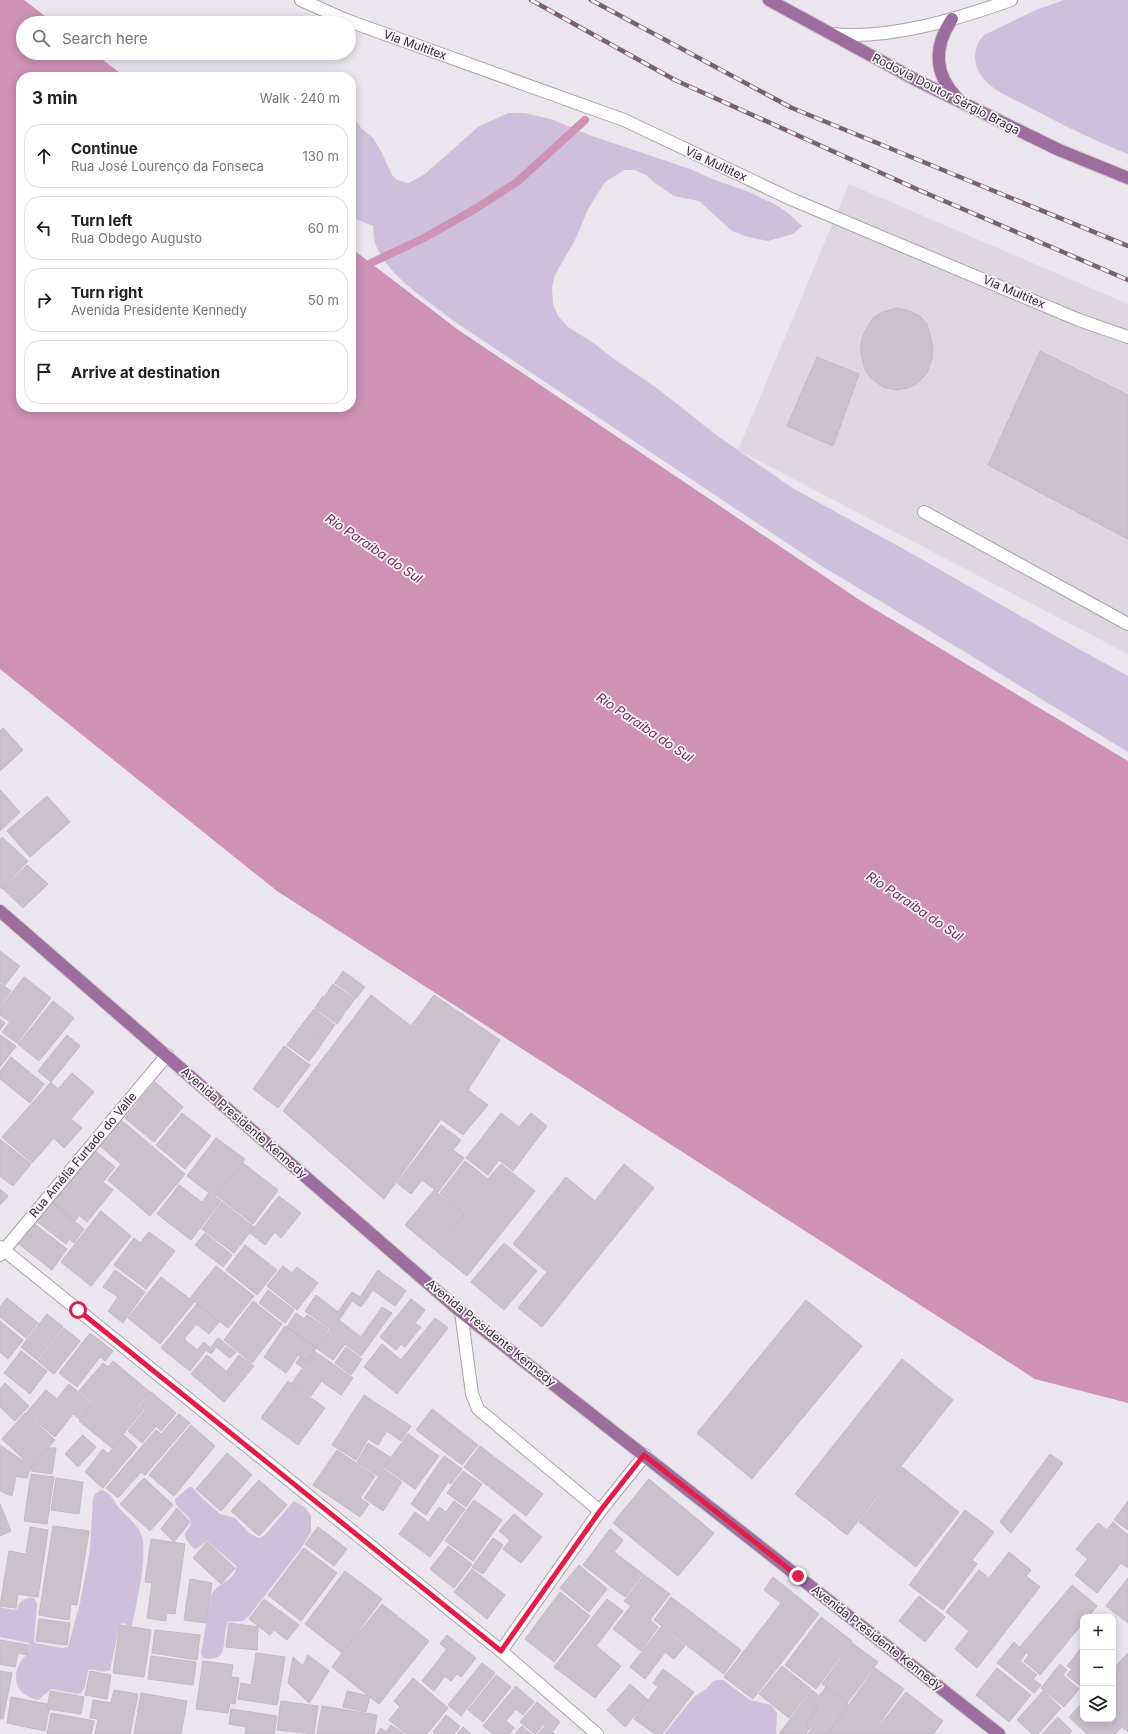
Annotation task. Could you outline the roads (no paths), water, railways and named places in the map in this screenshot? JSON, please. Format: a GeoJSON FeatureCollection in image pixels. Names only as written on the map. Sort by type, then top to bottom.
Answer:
{"type":"FeatureCollection","features":[{"type":"Feature","properties":{"kind":"main road","name":"Rodovia Doutor Sérgio Braga"},"geometry":{"type":"LineString","coordinates":[[769,0],[916,80],[960,102],[1059,150],[1128,178]]}},
{"type":"Feature","properties":{"kind":"main road"},"geometry":{"type":"LineString","coordinates":[[952,19],[943,34],[938,55],[941,74],[951,92],[960,102]]}},
{"type":"Feature","properties":{"kind":"main road","name":"Avenida Presidente Kennedy"},"geometry":{"type":"LineString","coordinates":[[0,911],[461,1312],[999,1734]]}},
{"type":"Feature","properties":{"kind":"street","name":"Via Multitex"},"geometry":{"type":"LineString","coordinates":[[301,0],[337,16]]}},
{"type":"Feature","properties":{"kind":"street"},"geometry":{"type":"LineString","coordinates":[[832,34],[847,36],[883,33],[952,19],[1011,0]]}},
{"type":"Feature","properties":{"kind":"street","name":"Via Multitex"},"geometry":{"type":"LineString","coordinates":[[356,24],[624,120],[791,199],[1079,320],[1128,337]]}},
{"type":"Feature","properties":{"kind":"street"},"geometry":{"type":"LineString","coordinates":[[924,512],[1128,624]]}},
{"type":"Feature","properties":{"kind":"street","name":"Rua Amélia Furtado do Valle"},"geometry":{"type":"LineString","coordinates":[[1,1251],[167,1055]]}},
{"type":"Feature","properties":{"kind":"street"},"geometry":{"type":"LineString","coordinates":[[1,1251],[501,1651],[597,1734]]}},
{"type":"Feature","properties":{"kind":"street"},"geometry":{"type":"LineString","coordinates":[[461,1312],[472,1394],[478,1409],[600,1511]]}},
{"type":"Feature","properties":{"kind":"street"},"geometry":{"type":"LineString","coordinates":[[501,1651],[600,1511],[644,1455]]}},
{"type":"Feature","properties":{"kind":"water","name":"Rio Paraíba do Sul"},"geometry":{"type":"Polygon","coordinates":[[[0,0],[24,0],[45,16],[16,16],[16,60],[103,60],[119,72],[16,72],[16,412],[356,412],[356,252],[457,329],[861,601],[1128,761],[1128,1403],[1035,1379],[277,891],[0,669],[0,0]]]}},
{"type":"Feature","properties":{"kind":"waterway"},"geometry":{"type":"LineString","coordinates":[[371,263],[424,238],[475,209],[517,182],[585,120]]}},
{"type":"Feature","properties":{"kind":"railway"},"geometry":{"type":"LineString","coordinates":[[531,0],[675,80],[921,191],[1128,280]]}},
{"type":"Feature","properties":{"kind":"railway"},"geometry":{"type":"LineString","coordinates":[[591,0],[792,108],[1128,246]]}}]}
